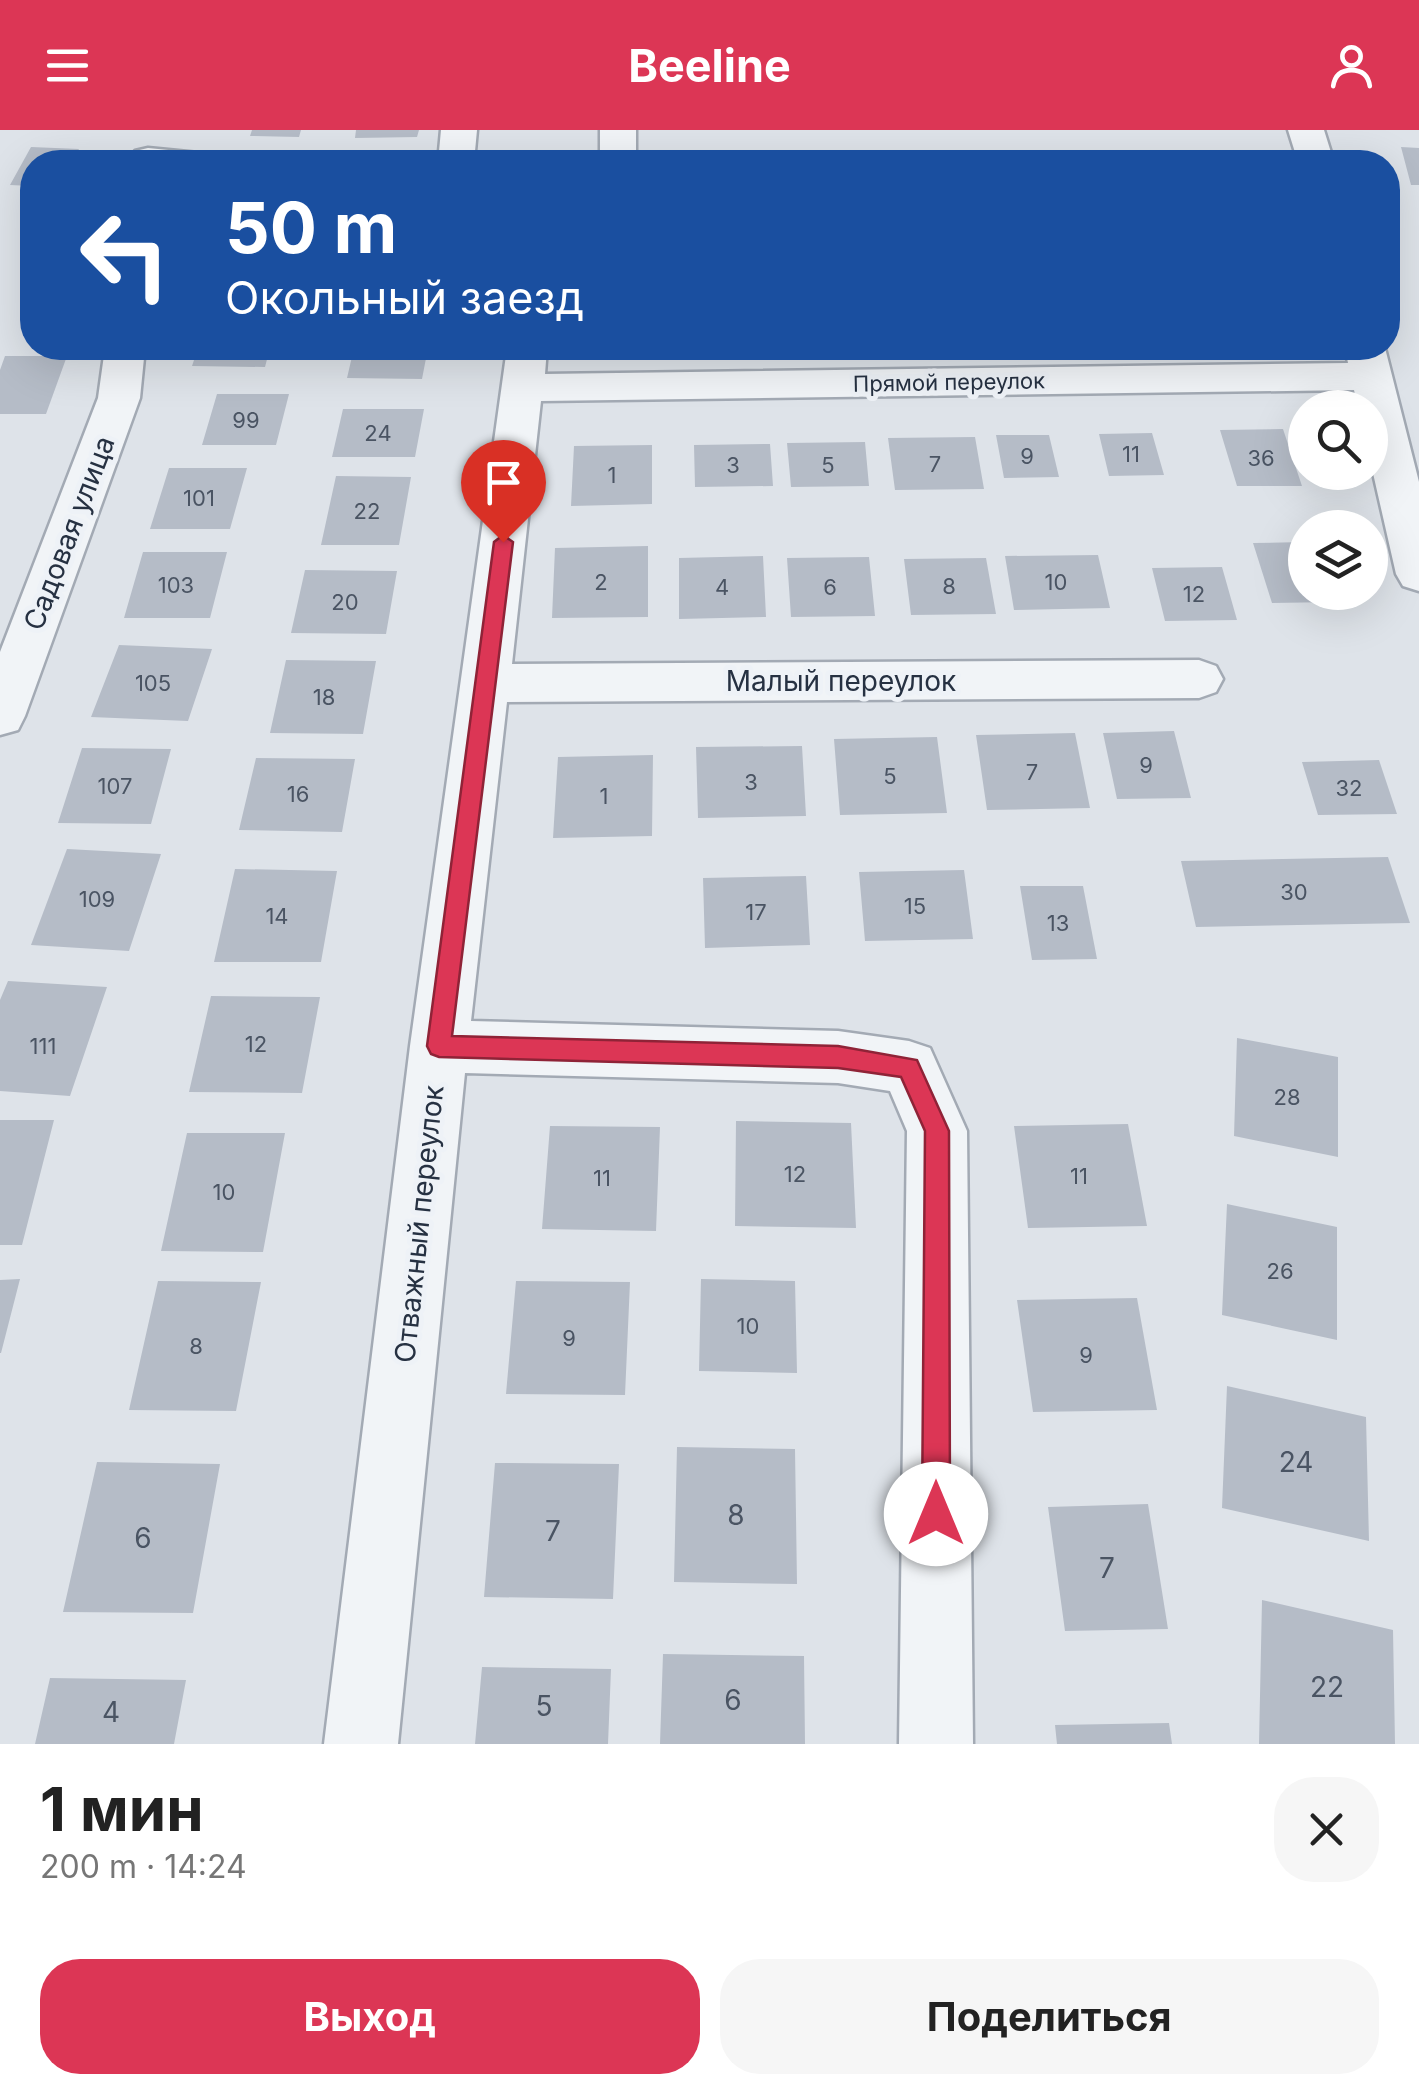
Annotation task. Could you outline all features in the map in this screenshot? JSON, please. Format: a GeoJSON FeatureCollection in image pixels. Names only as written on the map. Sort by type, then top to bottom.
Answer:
{"type":"FeatureCollection","features":[{"type":"Feature","properties":{"kind":"street","name":"Садовая улица"},"geometry":{"type":"LineString","coordinates":[[0,716],[119,398],[124,360]]}},
{"type":"Feature","properties":{"kind":"street","name":"Прямой переулок"},"geometry":{"type":"LineString","coordinates":[[526,368],[1368,362]]}},
{"type":"Feature","properties":{"kind":"street"},"geometry":{"type":"LineString","coordinates":[[1368,362],[1419,574]]}},
{"type":"Feature","properties":{"kind":"street","name":"Отважный переулок"},"geometry":{"type":"LineString","coordinates":[[361,1744],[439,1046],[526,368]]}},
{"type":"Feature","properties":{"kind":"street","name":"Малый переулок"},"geometry":{"type":"LineString","coordinates":[[484,683],[1198,679]]}},
{"type":"Feature","properties":{"kind":"street"},"geometry":{"type":"LineString","coordinates":[[439,1046],[838,1057],[909,1067],[937,1131],[936,1744]]}},
{"type":"Feature","properties":{"kind":"building"},"geometry":{"type":"Polygon","coordinates":[[[252,130],[301,130],[299,137],[250,136],[252,130]]]}},
{"type":"Feature","properties":{"kind":"building"},"geometry":{"type":"Polygon","coordinates":[[[356,130],[419,130],[417,137],[355,138],[356,130]]]}},
{"type":"Feature","properties":{"kind":"building"},"geometry":{"type":"Polygon","coordinates":[[[31,147],[79,149],[78,150],[29,150],[31,147]]]}},
{"type":"Feature","properties":{"kind":"building"},"geometry":{"type":"Polygon","coordinates":[[[1401,147],[1419,148],[1419,185],[1411,185],[1401,147]]]}},
{"type":"Feature","properties":{"kind":"building"},"geometry":{"type":"Polygon","coordinates":[[[20,167],[20,185],[10,185],[20,167]]]}},
{"type":"Feature","properties":{"kind":"building"},"geometry":{"type":"Polygon","coordinates":[[[5,356],[20,356],[20,360],[66,360],[46,414],[0,414],[0,370],[5,356]]]}},
{"type":"Feature","properties":{"kind":"building"},"geometry":{"type":"Polygon","coordinates":[[[194,360],[267,360],[265,367],[192,366],[194,360]]]}},
{"type":"Feature","properties":{"kind":"building"},"geometry":{"type":"Polygon","coordinates":[[[351,360],[426,360],[422,379],[347,378],[351,360]]]}},
{"type":"Feature","properties":{"kind":"building"},"geometry":{"type":"Polygon","coordinates":[[[217,394],[289,394],[276,445],[202,445],[217,394]]]}},
{"type":"Feature","properties":{"kind":"building"},"geometry":{"type":"Polygon","coordinates":[[[343,409],[424,409],[415,457],[332,457],[343,409]]]}},
{"type":"Feature","properties":{"kind":"building"},"geometry":{"type":"Polygon","coordinates":[[[1283,429],[1288,444],[1288,486],[1237,486],[1220,430],[1283,429]]]}},
{"type":"Feature","properties":{"kind":"building"},"geometry":{"type":"Polygon","coordinates":[[[1152,433],[1164,475],[1109,476],[1099,434],[1152,433]]]}},
{"type":"Feature","properties":{"kind":"building"},"geometry":{"type":"Polygon","coordinates":[[[996,435],[1049,435],[1059,477],[1004,478],[996,435]]]}},
{"type":"Feature","properties":{"kind":"building"},"geometry":{"type":"Polygon","coordinates":[[[975,437],[984,489],[895,490],[888,438],[975,437]]]}},
{"type":"Feature","properties":{"kind":"building"},"geometry":{"type":"Polygon","coordinates":[[[865,442],[869,486],[791,487],[787,443],[865,442]]]}},
{"type":"Feature","properties":{"kind":"building"},"geometry":{"type":"Polygon","coordinates":[[[770,444],[773,486],[695,487],[694,445],[770,444]]]}},
{"type":"Feature","properties":{"kind":"building"},"geometry":{"type":"Polygon","coordinates":[[[652,445],[652,504],[571,506],[574,446],[652,445]]]}},
{"type":"Feature","properties":{"kind":"building"},"geometry":{"type":"Polygon","coordinates":[[[169,468],[247,468],[230,529],[150,529],[169,468]]]}},
{"type":"Feature","properties":{"kind":"building"},"geometry":{"type":"Polygon","coordinates":[[[336,476],[411,477],[399,545],[321,545],[336,476]]]}},
{"type":"Feature","properties":{"kind":"building"},"geometry":{"type":"Polygon","coordinates":[[[1288,542],[1288,603],[1272,603],[1253,543],[1288,542]]]}},
{"type":"Feature","properties":{"kind":"building"},"geometry":{"type":"Polygon","coordinates":[[[648,546],[648,617],[552,618],[555,548],[648,546]]]}},
{"type":"Feature","properties":{"kind":"building"},"geometry":{"type":"Polygon","coordinates":[[[143,552],[227,552],[210,618],[124,618],[143,552]]]}},
{"type":"Feature","properties":{"kind":"building"},"geometry":{"type":"Polygon","coordinates":[[[1098,555],[1110,608],[1014,610],[1005,556],[1098,555]]]}},
{"type":"Feature","properties":{"kind":"building"},"geometry":{"type":"Polygon","coordinates":[[[763,556],[766,617],[679,619],[679,558],[763,556]]]}},
{"type":"Feature","properties":{"kind":"building"},"geometry":{"type":"Polygon","coordinates":[[[869,557],[875,616],[791,617],[787,558],[869,557]]]}},
{"type":"Feature","properties":{"kind":"building"},"geometry":{"type":"Polygon","coordinates":[[[986,558],[996,614],[911,615],[904,559],[986,558]]]}},
{"type":"Feature","properties":{"kind":"building"},"geometry":{"type":"Polygon","coordinates":[[[1222,567],[1237,620],[1165,621],[1152,568],[1222,567]]]}},
{"type":"Feature","properties":{"kind":"building"},"geometry":{"type":"Polygon","coordinates":[[[305,570],[397,571],[386,634],[291,633],[305,570]]]}},
{"type":"Feature","properties":{"kind":"building"},"geometry":{"type":"Polygon","coordinates":[[[119,645],[212,649],[188,721],[91,717],[119,645]]]}},
{"type":"Feature","properties":{"kind":"building"},"geometry":{"type":"Polygon","coordinates":[[[286,660],[376,661],[363,734],[270,733],[286,660]]]}},
{"type":"Feature","properties":{"kind":"building"},"geometry":{"type":"Polygon","coordinates":[[[1174,731],[1191,798],[1117,799],[1103,733],[1174,731]]]}},
{"type":"Feature","properties":{"kind":"building"},"geometry":{"type":"Polygon","coordinates":[[[1075,733],[1090,808],[987,810],[976,735],[1075,733]]]}},
{"type":"Feature","properties":{"kind":"building"},"geometry":{"type":"Polygon","coordinates":[[[937,737],[947,813],[840,815],[834,739],[937,737]]]}},
{"type":"Feature","properties":{"kind":"building"},"geometry":{"type":"Polygon","coordinates":[[[802,746],[806,816],[698,818],[696,747],[802,746]]]}},
{"type":"Feature","properties":{"kind":"building"},"geometry":{"type":"Polygon","coordinates":[[[82,748],[171,749],[151,824],[58,823],[82,748]]]}},
{"type":"Feature","properties":{"kind":"building"},"geometry":{"type":"Polygon","coordinates":[[[653,755],[652,836],[553,838],[558,757],[653,755]]]}},
{"type":"Feature","properties":{"kind":"building"},"geometry":{"type":"Polygon","coordinates":[[[256,758],[355,759],[342,832],[239,830],[256,758]]]}},
{"type":"Feature","properties":{"kind":"building"},"geometry":{"type":"Polygon","coordinates":[[[1379,760],[1397,814],[1318,815],[1302,762],[1379,760]]]}},
{"type":"Feature","properties":{"kind":"building"},"geometry":{"type":"Polygon","coordinates":[[[67,849],[161,854],[129,951],[31,945],[67,849]]]}},
{"type":"Feature","properties":{"kind":"building"},"geometry":{"type":"Polygon","coordinates":[[[1388,857],[1410,923],[1196,927],[1181,861],[1388,857]]]}},
{"type":"Feature","properties":{"kind":"building"},"geometry":{"type":"Polygon","coordinates":[[[235,869],[337,871],[321,962],[214,962],[235,869]]]}},
{"type":"Feature","properties":{"kind":"building"},"geometry":{"type":"Polygon","coordinates":[[[964,870],[973,939],[865,941],[859,872],[964,870]]]}},
{"type":"Feature","properties":{"kind":"building"},"geometry":{"type":"Polygon","coordinates":[[[806,876],[810,945],[705,948],[703,878],[806,876]]]}},
{"type":"Feature","properties":{"kind":"building"},"geometry":{"type":"Polygon","coordinates":[[[1020,886],[1083,886],[1097,959],[1032,960],[1020,886]]]}},
{"type":"Feature","properties":{"kind":"building"},"geometry":{"type":"Polygon","coordinates":[[[8,981],[107,987],[70,1096],[0,1091],[0,1000],[8,981]]]}},
{"type":"Feature","properties":{"kind":"building"},"geometry":{"type":"Polygon","coordinates":[[[211,996],[320,997],[302,1093],[189,1092],[211,996]]]}},
{"type":"Feature","properties":{"kind":"building"},"geometry":{"type":"Polygon","coordinates":[[[1237,1038],[1338,1057],[1338,1157],[1234,1136],[1237,1038]]]}},
{"type":"Feature","properties":{"kind":"building"},"geometry":{"type":"Polygon","coordinates":[[[0,1120],[54,1120],[22,1245],[0,1245],[0,1120]]]}},
{"type":"Feature","properties":{"kind":"building"},"geometry":{"type":"Polygon","coordinates":[[[736,1121],[851,1123],[856,1228],[735,1226],[736,1121]]]}},
{"type":"Feature","properties":{"kind":"building"},"geometry":{"type":"Polygon","coordinates":[[[1128,1124],[1147,1226],[1028,1228],[1014,1126],[1128,1124]]]}},
{"type":"Feature","properties":{"kind":"building"},"geometry":{"type":"Polygon","coordinates":[[[550,1126],[660,1127],[656,1231],[542,1229],[550,1126]]]}},
{"type":"Feature","properties":{"kind":"building"},"geometry":{"type":"Polygon","coordinates":[[[187,1133],[285,1133],[263,1252],[161,1251],[187,1133]]]}},
{"type":"Feature","properties":{"kind":"building"},"geometry":{"type":"Polygon","coordinates":[[[1227,1204],[1337,1227],[1337,1340],[1222,1315],[1227,1204]]]}},
{"type":"Feature","properties":{"kind":"building"},"geometry":{"type":"Polygon","coordinates":[[[20,1279],[1,1353],[0,1353],[0,1280],[20,1279]]]}},
{"type":"Feature","properties":{"kind":"building"},"geometry":{"type":"Polygon","coordinates":[[[701,1279],[795,1281],[797,1373],[699,1371],[701,1279]]]}},
{"type":"Feature","properties":{"kind":"building"},"geometry":{"type":"Polygon","coordinates":[[[158,1281],[261,1282],[236,1411],[129,1410],[158,1281]]]}},
{"type":"Feature","properties":{"kind":"building"},"geometry":{"type":"Polygon","coordinates":[[[516,1281],[630,1282],[625,1395],[506,1394],[516,1281]]]}},
{"type":"Feature","properties":{"kind":"building"},"geometry":{"type":"Polygon","coordinates":[[[1137,1298],[1157,1410],[1033,1412],[1017,1300],[1137,1298]]]}},
{"type":"Feature","properties":{"kind":"building"},"geometry":{"type":"Polygon","coordinates":[[[1227,1386],[1366,1417],[1369,1541],[1222,1508],[1227,1386]]]}},
{"type":"Feature","properties":{"kind":"building"},"geometry":{"type":"Polygon","coordinates":[[[677,1447],[795,1449],[797,1584],[674,1582],[677,1447]]]}},
{"type":"Feature","properties":{"kind":"building"},"geometry":{"type":"Polygon","coordinates":[[[97,1462],[220,1464],[193,1613],[63,1612],[97,1462]]]}},
{"type":"Feature","properties":{"kind":"building"},"geometry":{"type":"Polygon","coordinates":[[[495,1463],[619,1464],[613,1599],[484,1597],[495,1463]]]}},
{"type":"Feature","properties":{"kind":"building"},"geometry":{"type":"Polygon","coordinates":[[[1148,1504],[1168,1629],[1065,1631],[1048,1507],[1148,1504]]]}},
{"type":"Feature","properties":{"kind":"building"},"geometry":{"type":"Polygon","coordinates":[[[1262,1600],[1393,1630],[1395,1744],[1259,1744],[1262,1600]]]}},
{"type":"Feature","properties":{"kind":"building"},"geometry":{"type":"Polygon","coordinates":[[[663,1654],[804,1656],[805,1744],[660,1744],[663,1654]]]}},
{"type":"Feature","properties":{"kind":"building"},"geometry":{"type":"Polygon","coordinates":[[[482,1667],[611,1669],[608,1744],[475,1744],[482,1667]]]}},
{"type":"Feature","properties":{"kind":"building"},"geometry":{"type":"Polygon","coordinates":[[[50,1678],[186,1680],[174,1744],[35,1744],[50,1678]]]}},
{"type":"Feature","properties":{"kind":"building"},"geometry":{"type":"Polygon","coordinates":[[[1169,1723],[1172,1744],[1057,1744],[1055,1725],[1169,1723]]]}},
{"type":"Feature","properties":{"kind":"route"},"geometry":{"type":"LineString","coordinates":[[503,542],[439,1046],[838,1057],[909,1067],[937,1131],[936,1514]]}}]}
